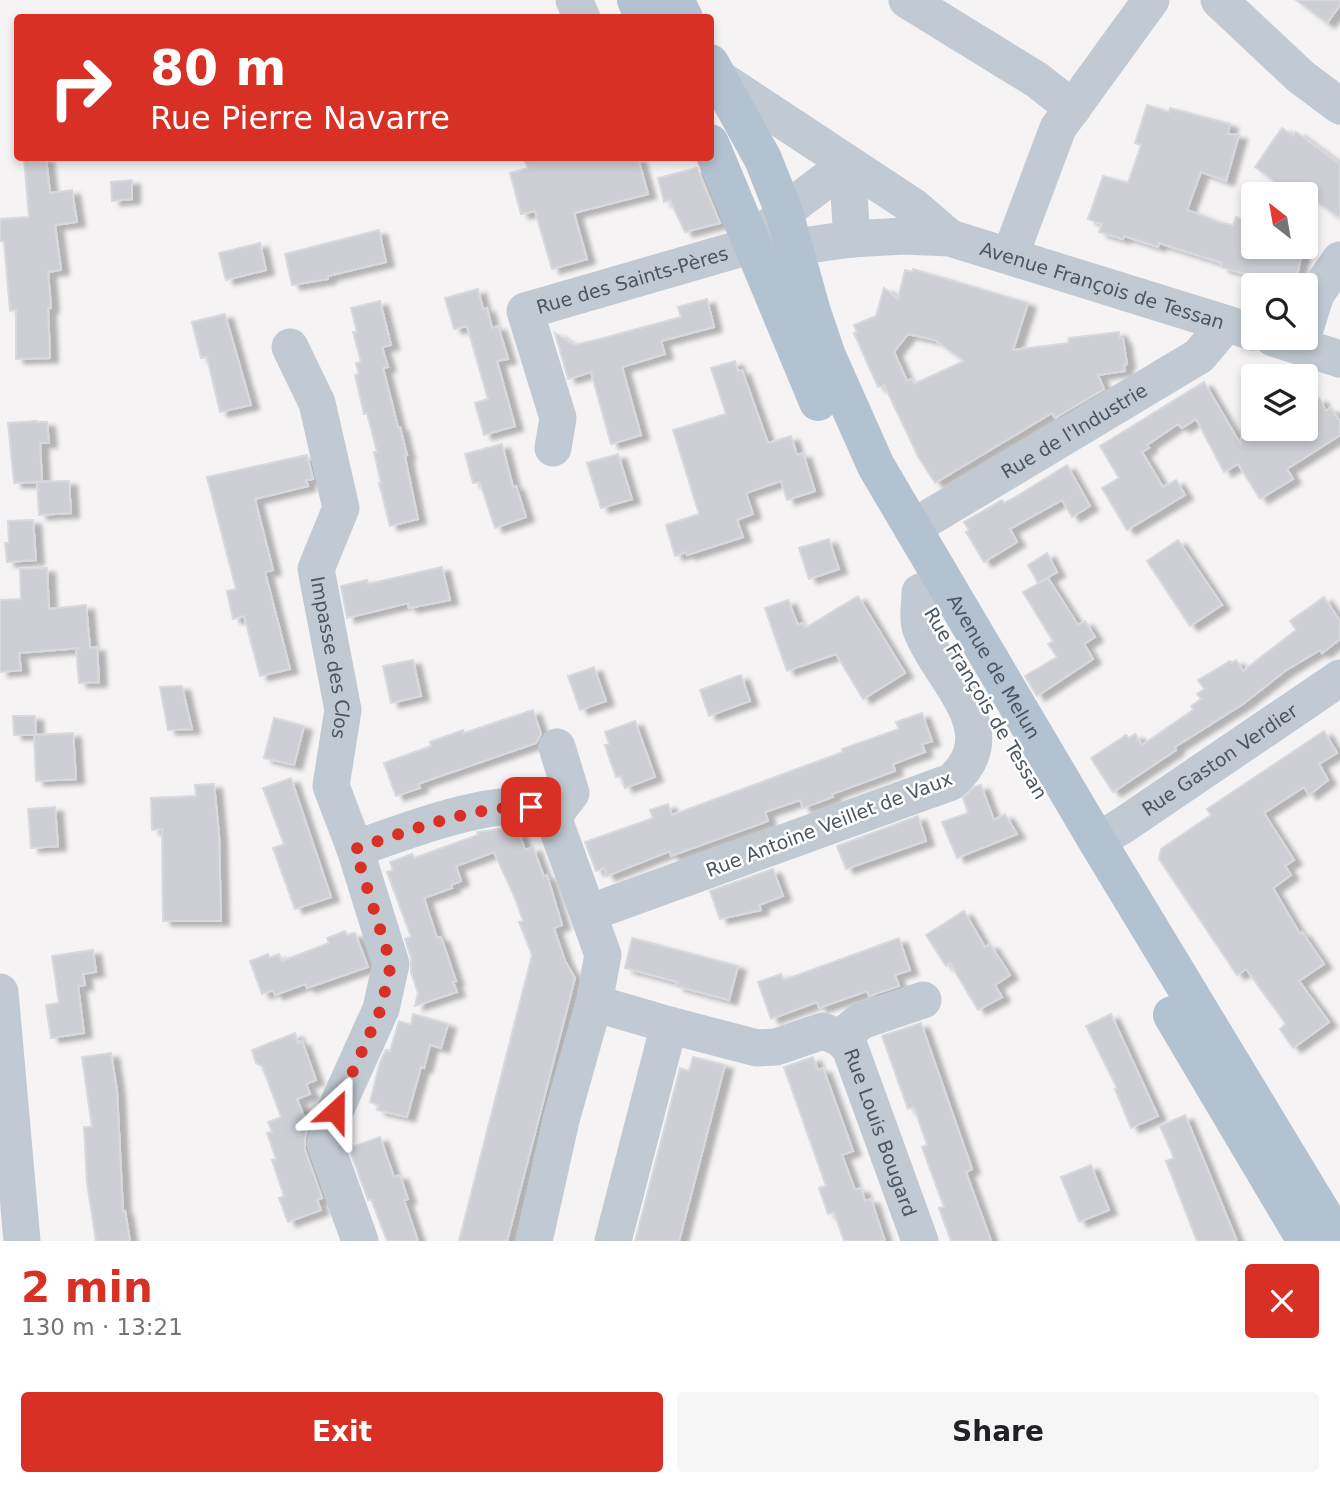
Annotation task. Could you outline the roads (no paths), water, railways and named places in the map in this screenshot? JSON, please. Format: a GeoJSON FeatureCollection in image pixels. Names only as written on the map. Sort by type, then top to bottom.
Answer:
{"type":"FeatureCollection","features":[{"type":"Feature","properties":{"kind":"main road","name":"Avenue de Melun"},"geometry":{"type":"LineString","coordinates":[[715,71],[763,159],[789,230],[827,356],[876,466],[1097,841],[1339,1241]]}},
{"type":"Feature","properties":{"kind":"main road","name":"Rue François de Tessan"},"geometry":{"type":"LineString","coordinates":[[714,152],[827,421],[855,478],[1306,1241]]}},
{"type":"Feature","properties":{"kind":"street"},"geometry":{"type":"LineString","coordinates":[[907,0],[1037,80],[1073,108]]}},
{"type":"Feature","properties":{"kind":"street"},"geometry":{"type":"LineString","coordinates":[[1010,256],[1058,128],[1151,0]]}},
{"type":"Feature","properties":{"kind":"street"},"geometry":{"type":"LineString","coordinates":[[1219,0],[1301,77],[1340,106]]}},
{"type":"Feature","properties":{"kind":"street"},"geometry":{"type":"LineString","coordinates":[[715,71],[847,164],[914,207],[950,238]]}},
{"type":"Feature","properties":{"kind":"street"},"geometry":{"type":"LineString","coordinates":[[753,245],[789,230],[847,164]]}},
{"type":"Feature","properties":{"kind":"street"},"geometry":{"type":"LineString","coordinates":[[847,164],[852,239]]}},
{"type":"Feature","properties":{"kind":"street"},"geometry":{"type":"LineString","coordinates":[[789,230],[852,239],[905,236],[950,238]]}},
{"type":"Feature","properties":{"kind":"street","name":"Avenue François de Tessan"},"geometry":{"type":"LineString","coordinates":[[950,238],[1239,328]]}},
{"type":"Feature","properties":{"kind":"street","name":"Rue des Saints-Pères"},"geometry":{"type":"LineString","coordinates":[[553,448],[558,418],[525,311],[753,245]]}},
{"type":"Feature","properties":{"kind":"street"},"geometry":{"type":"LineString","coordinates":[[1318,291],[1340,260]]}},
{"type":"Feature","properties":{"kind":"street","name":"Rue de l'Industrie"},"geometry":{"type":"LineString","coordinates":[[912,528],[1199,356],[1239,328]]}},
{"type":"Feature","properties":{"kind":"street","name":"Impasse des Clos"},"geometry":{"type":"LineString","coordinates":[[290,347],[317,403],[341,508],[316,569],[343,710],[331,786],[355,849],[391,964],[381,1009],[335,1111],[324,1143],[360,1241]]}},
{"type":"Feature","properties":{"kind":"street"},"geometry":{"type":"LineString","coordinates":[[1318,348],[1340,359]]}},
{"type":"Feature","properties":{"kind":"street","name":"Rue Antoine Veillet de Vaux"},"geometry":{"type":"LineString","coordinates":[[589,913],[951,782],[965,771],[974,749],[974,732],[967,707],[920,628],[920,592]]}},
{"type":"Feature","properties":{"kind":"street","name":"Rue Gaston Verdier"},"geometry":{"type":"LineString","coordinates":[[1097,841],[1122,827],[1340,678]]}},
{"type":"Feature","properties":{"kind":"street"},"geometry":{"type":"LineString","coordinates":[[551,818],[571,793],[557,747]]}},
{"type":"Feature","properties":{"kind":"street"},"geometry":{"type":"LineString","coordinates":[[355,849],[475,812],[504,807],[531,807],[551,818],[556,825],[603,954],[594,1003],[561,1120],[534,1241]]}},
{"type":"Feature","properties":{"kind":"street"},"geometry":{"type":"LineString","coordinates":[[0,992],[22,1241]]}},
{"type":"Feature","properties":{"kind":"street"},"geometry":{"type":"LineString","coordinates":[[840,1038],[861,1021],[923,1000]]}},
{"type":"Feature","properties":{"kind":"street","name":"Rue Louis Bougard"},"geometry":{"type":"LineString","coordinates":[[594,1003],[757,1048],[776,1048],[823,1031],[840,1038],[850,1048],[920,1241]]}},
{"type":"Feature","properties":{"kind":"street"},"geometry":{"type":"LineString","coordinates":[[613,1241],[669,1025]]}}]}
